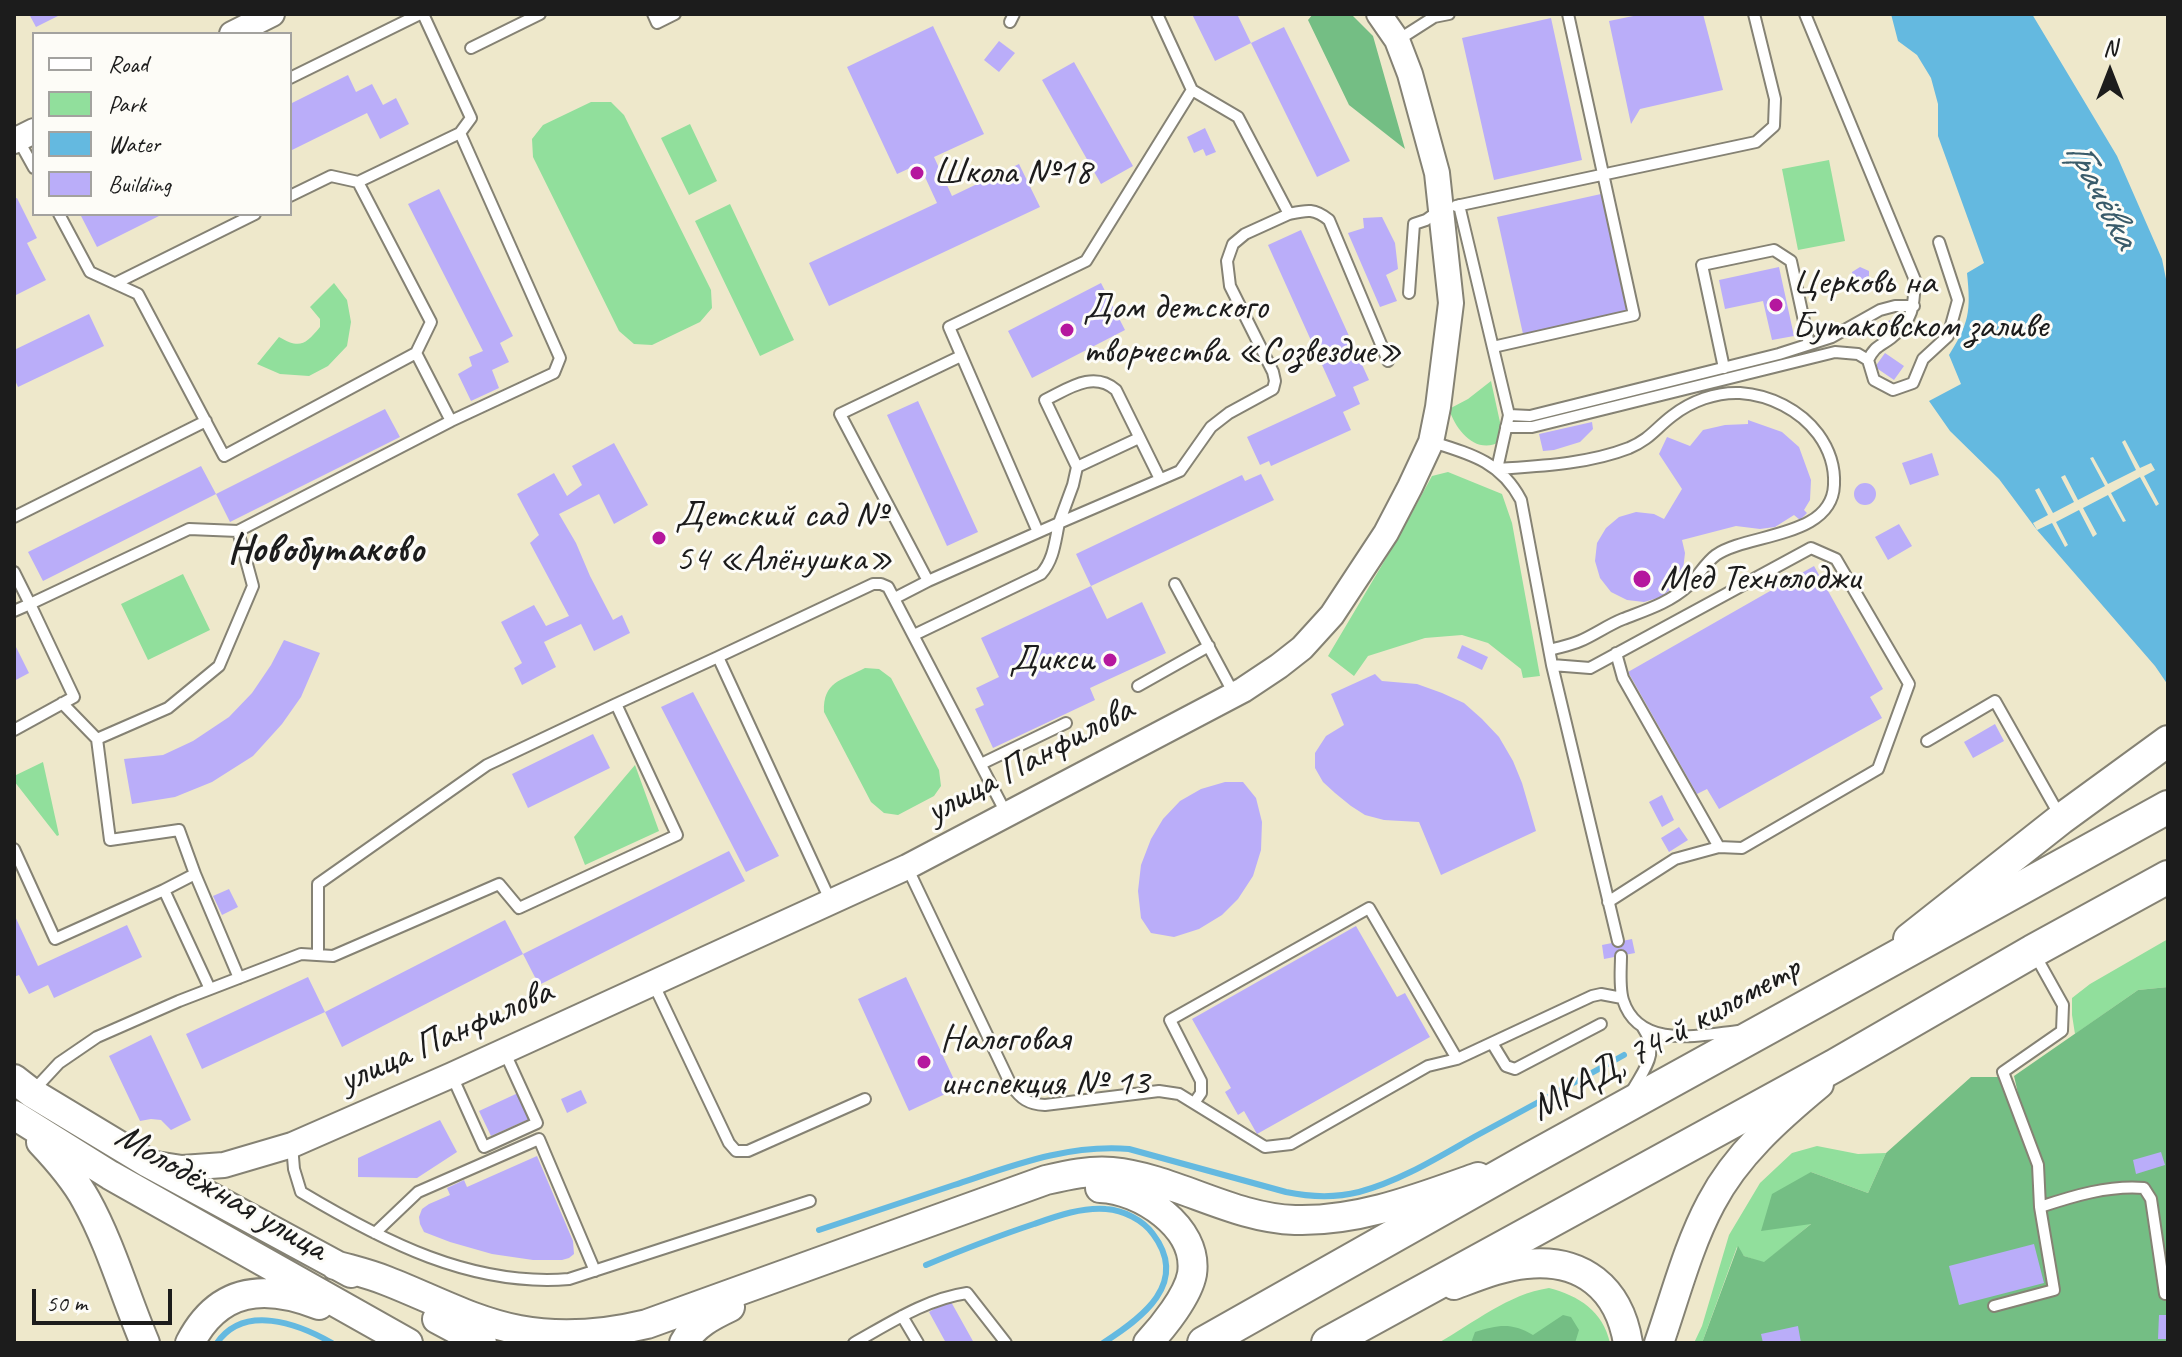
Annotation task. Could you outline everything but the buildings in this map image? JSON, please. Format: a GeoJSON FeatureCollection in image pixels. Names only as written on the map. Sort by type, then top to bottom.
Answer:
{"type":"FeatureCollection","features":[{"type":"Feature","properties":{"kind":"highway","name":"МКАД, 74-й километр"},"geometry":{"type":"LineString","coordinates":[[1204,1343],[2168,807]]}},
{"type":"Feature","properties":{"kind":"highway"},"geometry":{"type":"LineString","coordinates":[[1340,1339],[2168,877]]}},
{"type":"Feature","properties":{"kind":"main road"},"geometry":{"type":"LineString","coordinates":[[1861,977],[2061,819],[2167,742]]}},
{"type":"Feature","properties":{"kind":"main road"},"geometry":{"type":"LineString","coordinates":[[1659,1343],[1697,1233],[1727,1177],[1760,1135],[1857,1052]]}},
{"type":"Feature","properties":{"kind":"main road"},"geometry":{"type":"LineString","coordinates":[[19,1101],[85,1198],[103,1234],[139,1341]]}},
{"type":"Feature","properties":{"kind":"main road","name":"Молодёжная улица"},"geometry":{"type":"LineString","coordinates":[[19,1101],[148,1163],[335,1265]]}},
{"type":"Feature","properties":{"kind":"main road","name":"Молодёжная улица"},"geometry":{"type":"LineString","coordinates":[[19,1101],[110,1175],[400,1339]]}},
{"type":"Feature","properties":{"kind":"main road"},"geometry":{"type":"LineString","coordinates":[[335,1265],[385,1280],[453,1310],[521,1331],[570,1334],[622,1330],[647,1324],[1046,1180],[1081,1173],[1111,1172],[1143,1178],[1260,1215],[1294,1220],[1331,1219],[1383,1209],[1530,1159]]}},
{"type":"Feature","properties":{"kind":"main road"},"geometry":{"type":"LineString","coordinates":[[684,1343],[687,1336],[708,1318],[739,1302],[1050,1196],[1083,1188],[1110,1189],[1134,1196],[1156,1208],[1186,1238],[1192,1273],[1177,1306],[1148,1343]]}},
{"type":"Feature","properties":{"kind":"main road"},"geometry":{"type":"LineString","coordinates":[[1389,1309],[1477,1276],[1525,1264],[1554,1264],[1580,1271],[1598,1283],[1623,1319],[1628,1343]]}},
{"type":"Feature","properties":{"kind":"main road"},"geometry":{"type":"LineString","coordinates":[[335,1265],[482,1343]]}},
{"type":"Feature","properties":{"kind":"main road"},"geometry":{"type":"LineString","coordinates":[[190,1343],[208,1317],[224,1304],[244,1295],[264,1292],[295,1296],[400,1339]]}},
{"type":"Feature","properties":{"kind":"street"},"geometry":{"type":"LineString","coordinates":[[236,32],[272,14]]}},
{"type":"Feature","properties":{"kind":"street","name":"улица Панфилова"},"geometry":{"type":"LineString","coordinates":[[148,1163],[182,1168],[224,1165],[292,1145],[452,1075],[907,867],[1234,694],[1302,648],[1332,615],[1386,533],[1431,442],[1451,303],[1450,207],[1437,173],[1410,74],[1397,40],[1379,14]]}},
{"type":"Feature","properties":{"kind":"lane"},"geometry":{"type":"LineString","coordinates":[[292,77],[422,14],[471,118],[460,133],[358,182],[331,176],[292,195]]}},
{"type":"Feature","properties":{"kind":"lane"},"geometry":{"type":"LineString","coordinates":[[471,48],[540,14]]}},
{"type":"Feature","properties":{"kind":"lane"},"geometry":{"type":"LineString","coordinates":[[653,14],[657,23],[675,14]]}},
{"type":"Feature","properties":{"kind":"lane"},"geometry":{"type":"LineString","coordinates":[[1157,14],[1192,90],[1238,117],[1289,214]]}},
{"type":"Feature","properties":{"kind":"lane"},"geometry":{"type":"LineString","coordinates":[[1397,40],[1434,17],[1449,14]]}},
{"type":"Feature","properties":{"kind":"lane"},"geometry":{"type":"LineString","coordinates":[[1493,347],[1634,315],[1568,14]]}},
{"type":"Feature","properties":{"kind":"lane"},"geometry":{"type":"LineString","coordinates":[[1409,293],[1414,224],[1450,207],[1756,142],[1774,126],[1775,99],[1754,14]]}},
{"type":"Feature","properties":{"kind":"lane"},"geometry":{"type":"LineString","coordinates":[[1805,14],[1915,280],[1914,306],[1907,322],[1891,338],[1875,347],[1868,360]]}},
{"type":"Feature","properties":{"kind":"lane"},"geometry":{"type":"LineString","coordinates":[[1038,532],[949,327],[1086,261],[1192,90]]}},
{"type":"Feature","properties":{"kind":"lane"},"geometry":{"type":"LineString","coordinates":[[14,611],[189,529],[238,531],[451,421],[554,373],[560,358],[460,133]]}},
{"type":"Feature","properties":{"kind":"lane"},"geometry":{"type":"LineString","coordinates":[[22,137],[32,163]]}},
{"type":"Feature","properties":{"kind":"lane"},"geometry":{"type":"LineString","coordinates":[[60,216],[90,272],[138,294],[224,456],[416,353],[431,322],[358,182]]}},
{"type":"Feature","properties":{"kind":"lane"},"geometry":{"type":"LineString","coordinates":[[1450,207],[1493,347],[1509,415],[1497,469]]}},
{"type":"Feature","properties":{"kind":"lane"},"geometry":{"type":"LineString","coordinates":[[895,598],[1180,471],[1211,427],[1229,413],[1273,389],[1273,372],[1230,286],[1227,261],[1233,244],[1245,234],[1289,214],[1306,210],[1319,212],[1329,220],[1388,361]]}},
{"type":"Feature","properties":{"kind":"lane"},"geometry":{"type":"LineString","coordinates":[[116,283],[251,216]]}},
{"type":"Feature","properties":{"kind":"lane"},"geometry":{"type":"LineString","coordinates":[[1506,427],[1537,426],[1835,352],[1858,354],[1868,360],[1874,380],[1893,390],[1913,383],[1923,359],[1948,336],[1958,300],[1939,242]]}},
{"type":"Feature","properties":{"kind":"lane"},"geometry":{"type":"LineString","coordinates":[[1724,368],[1702,265],[1774,250],[1791,261],[1809,344]]}},
{"type":"Feature","properties":{"kind":"lane"},"geometry":{"type":"LineString","coordinates":[[1509,415],[1530,416],[1779,354],[1832,337],[1880,310],[1914,306]]}},
{"type":"Feature","properties":{"kind":"lane"},"geometry":{"type":"LineString","coordinates":[[416,353],[451,421]]}},
{"type":"Feature","properties":{"kind":"lane"},"geometry":{"type":"LineString","coordinates":[[928,581],[840,414],[961,356]]}},
{"type":"Feature","properties":{"kind":"lane"},"geometry":{"type":"LineString","coordinates":[[914,635],[1041,574],[1047,567],[1077,467],[1045,400],[1084,381],[1108,383],[1116,390],[1160,479]]}},
{"type":"Feature","properties":{"kind":"lane"},"geometry":{"type":"LineString","coordinates":[[1497,469],[1589,459],[1625,449],[1647,440],[1687,406],[1721,394],[1739,393],[1757,395],[1790,408],[1817,432],[1832,462],[1834,492],[1818,516],[1776,536],[1733,546],[1715,556],[1689,585],[1671,598],[1578,642],[1550,650]]}},
{"type":"Feature","properties":{"kind":"lane"},"geometry":{"type":"LineString","coordinates":[[14,517],[206,421]]}},
{"type":"Feature","properties":{"kind":"lane"},"geometry":{"type":"LineString","coordinates":[[1077,467],[1139,438]]}},
{"type":"Feature","properties":{"kind":"lane"},"geometry":{"type":"LineString","coordinates":[[1431,442],[1487,462],[1512,484],[1521,500],[1552,665],[1618,941]]}},
{"type":"Feature","properties":{"kind":"lane"},"geometry":{"type":"LineString","coordinates":[[97,739],[168,708],[219,666],[253,586],[238,531]]}},
{"type":"Feature","properties":{"kind":"lane"},"geometry":{"type":"LineString","coordinates":[[1552,665],[1590,668],[1811,548],[1836,559],[1909,684],[1878,769],[1742,848],[1719,847],[1675,859],[1608,902]]}},
{"type":"Feature","properties":{"kind":"lane"},"geometry":{"type":"LineString","coordinates":[[14,572],[74,697],[14,730]]}},
{"type":"Feature","properties":{"kind":"lane"},"geometry":{"type":"LineString","coordinates":[[318,955],[318,884],[487,765],[873,584],[888,587],[895,598],[1007,815]]}},
{"type":"Feature","properties":{"kind":"lane"},"geometry":{"type":"LineString","coordinates":[[1175,584],[1234,694]]}},
{"type":"Feature","properties":{"kind":"lane"},"geometry":{"type":"LineString","coordinates":[[1138,686],[1209,646]]}},
{"type":"Feature","properties":{"kind":"lane"},"geometry":{"type":"LineString","coordinates":[[1616,653],[1623,678],[1719,847]]}},
{"type":"Feature","properties":{"kind":"lane"},"geometry":{"type":"LineString","coordinates":[[718,657],[831,902]]}},
{"type":"Feature","properties":{"kind":"lane"},"geometry":{"type":"LineString","coordinates":[[1927,741],[1995,701],[2061,819]]}},
{"type":"Feature","properties":{"kind":"lane"},"geometry":{"type":"LineString","coordinates":[[62,703],[97,739],[110,840],[179,830],[239,978]]}},
{"type":"Feature","properties":{"kind":"lane"},"geometry":{"type":"LineString","coordinates":[[19,1101],[59,1063],[97,1037],[210,989],[301,954],[333,956],[499,884],[519,908],[677,835],[616,704]]}},
{"type":"Feature","properties":{"kind":"lane"},"geometry":{"type":"LineString","coordinates":[[981,764],[1066,723]]}},
{"type":"Feature","properties":{"kind":"lane"},"geometry":{"type":"LineString","coordinates":[[14,849],[55,939],[195,874]]}},
{"type":"Feature","properties":{"kind":"lane"},"geometry":{"type":"LineString","coordinates":[[907,867],[1011,1085],[1021,1098],[1032,1105],[1159,1091],[1179,1094],[1253,1142],[1265,1147],[1279,1147],[1291,1144],[1428,1066],[1457,1059],[1592,996],[1601,994],[1622,998]]}},
{"type":"Feature","properties":{"kind":"lane"},"geometry":{"type":"LineString","coordinates":[[164,890],[210,989]]}},
{"type":"Feature","properties":{"kind":"lane"},"geometry":{"type":"LineString","coordinates":[[1194,1103],[1201,1093],[1201,1081],[1170,1020],[1369,908],[1457,1059]]}},
{"type":"Feature","properties":{"kind":"lane"},"geometry":{"type":"LineString","coordinates":[[1994,1306],[2054,1290],[2040,1207],[2038,1165],[2003,1072],[2062,1031],[2063,1005],[2033,951]]}},
{"type":"Feature","properties":{"kind":"lane"},"geometry":{"type":"LineString","coordinates":[[1621,956],[1622,998],[1633,1017],[1659,1034],[1669,1037],[1769,1029]]}},
{"type":"Feature","properties":{"kind":"lane"},"geometry":{"type":"LineString","coordinates":[[653,983],[729,1143],[736,1151],[748,1151],[865,1099]]}},
{"type":"Feature","properties":{"kind":"lane"},"geometry":{"type":"LineString","coordinates":[[1492,1043],[1506,1066],[1515,1069],[1601,1024]]}},
{"type":"Feature","properties":{"kind":"lane"},"geometry":{"type":"LineString","coordinates":[[1622,1109],[1652,1050],[1641,1024]]}},
{"type":"Feature","properties":{"kind":"lane"},"geometry":{"type":"LineString","coordinates":[[452,1075],[484,1147],[498,1141],[537,1123],[504,1051]]}},
{"type":"Feature","properties":{"kind":"lane"},"geometry":{"type":"LineString","coordinates":[[375,1233],[418,1192],[539,1139],[595,1271]]}},
{"type":"Feature","properties":{"kind":"lane"},"geometry":{"type":"LineString","coordinates":[[292,1145],[294,1169],[301,1192],[345,1219],[412,1252],[500,1278],[540,1282],[569,1279],[810,1201]]}},
{"type":"Feature","properties":{"kind":"lane"},"geometry":{"type":"LineString","coordinates":[[2040,1207],[2072,1196],[2127,1187],[2144,1188],[2151,1199],[2165,1294]]}},
{"type":"Feature","properties":{"kind":"lane"},"geometry":{"type":"LineString","coordinates":[[854,1343],[946,1296],[967,1293],[1006,1343]]}},
{"type":"Feature","properties":{"kind":"lane"},"geometry":{"type":"LineString","coordinates":[[902,1316],[918,1343]]}},
{"type":"Feature","properties":{"kind":"green space"},"geometry":{"type":"Polygon","coordinates":[[[1313,14],[1351,14],[1373,36],[1405,149],[1349,105],[1308,20],[1313,14]]]}},
{"type":"Feature","properties":{"kind":"green space"},"geometry":{"type":"Polygon","coordinates":[[[591,102],[611,102],[624,115],[711,290],[712,308],[700,322],[652,345],[634,344],[619,331],[533,157],[532,139],[543,125],[591,102]]]}},
{"type":"Feature","properties":{"kind":"green space"},"geometry":{"type":"Polygon","coordinates":[[[690,124],[717,181],[689,195],[661,138],[690,124]]]}},
{"type":"Feature","properties":{"kind":"green space"},"geometry":{"type":"Polygon","coordinates":[[[1829,160],[1845,241],[1798,250],[1782,169],[1829,160]]]}},
{"type":"Feature","properties":{"kind":"green space"},"geometry":{"type":"Polygon","coordinates":[[[730,204],[794,340],[760,356],[695,221],[730,204]]]}},
{"type":"Feature","properties":{"kind":"green space"},"geometry":{"type":"Polygon","coordinates":[[[334,283],[347,300],[351,322],[347,346],[328,366],[309,376],[280,374],[257,364],[279,337],[297,344],[315,333],[320,327],[320,319],[310,307],[334,283]]]}},
{"type":"Feature","properties":{"kind":"green space"},"geometry":{"type":"Polygon","coordinates":[[[1491,381],[1503,436],[1501,441],[1484,445],[1462,433],[1449,409],[1491,381]]]}},
{"type":"Feature","properties":{"kind":"green space"},"geometry":{"type":"Polygon","coordinates":[[[1448,472],[1502,494],[1512,523],[1540,676],[1523,678],[1521,669],[1488,643],[1462,635],[1425,638],[1368,656],[1354,676],[1328,656],[1432,476],[1448,472]]]}},
{"type":"Feature","properties":{"kind":"green space"},"geometry":{"type":"Polygon","coordinates":[[[183,574],[210,630],[148,660],[121,604],[183,574]]]}},
{"type":"Feature","properties":{"kind":"green space"},"geometry":{"type":"Polygon","coordinates":[[[865,668],[879,669],[891,678],[939,770],[941,786],[934,796],[898,815],[884,813],[871,802],[824,712],[824,702],[830,688],[865,668]]]}},
{"type":"Feature","properties":{"kind":"green space"},"geometry":{"type":"Polygon","coordinates":[[[43,762],[57,836],[14,781],[14,776],[43,762]]]}},
{"type":"Feature","properties":{"kind":"green space"},"geometry":{"type":"Polygon","coordinates":[[[635,765],[659,831],[585,865],[574,837],[635,765]]]}},
{"type":"Feature","properties":{"kind":"green space"},"geometry":{"type":"Polygon","coordinates":[[[2168,939],[2168,987],[2138,990],[2075,1034],[2072,998],[2090,984],[2168,939]]]}},
{"type":"Feature","properties":{"kind":"green space"},"geometry":{"type":"Polygon","coordinates":[[[2168,987],[2168,1343],[1702,1343],[1738,1246],[1744,1256],[1764,1262],[1811,1224],[1761,1231],[1772,1194],[1811,1172],[1868,1193],[1886,1153],[1971,1077],[1998,1077],[2023,1115],[2014,1076],[2138,990],[2168,987]]]}},
{"type":"Feature","properties":{"kind":"green space"},"geometry":{"type":"Polygon","coordinates":[[[1817,1146],[1858,1154],[1886,1153],[1868,1193],[1811,1172],[1812,1223],[1764,1263],[1744,1256],[1737,1247],[1702,1343],[1694,1343],[1729,1235],[1760,1183],[1792,1153],[1817,1146]]]}},
{"type":"Feature","properties":{"kind":"green space"},"geometry":{"type":"Polygon","coordinates":[[[1549,1288],[1570,1295],[1588,1306],[1602,1322],[1610,1343],[1438,1343],[1519,1296],[1549,1288]]]}},
{"type":"Feature","properties":{"kind":"green space"},"geometry":{"type":"Polygon","coordinates":[[[1563,1315],[1571,1317],[1579,1330],[1575,1343],[1471,1343],[1475,1332],[1498,1326],[1511,1326],[1533,1335],[1563,1315]]]}},
{"type":"Feature","properties":{"kind":"water","name":"Грачёвка"},"geometry":{"type":"Polygon","coordinates":[[[1891,14],[2032,14],[2117,156],[2162,259],[2168,289],[2168,685],[2037,530],[1999,479],[1950,431],[1929,401],[1961,384],[1949,355],[1967,317],[1967,273],[1984,263],[1938,136],[1938,104],[1931,78],[1917,55],[1898,41],[1891,14]]]}},
{"type":"Feature","properties":{"kind":"pier"},"geometry":{"type":"Polygon","coordinates":[[[2125,440],[2140,468],[2151,463],[2155,470],[2144,476],[2159,504],[2156,506],[2140,477],[2111,493],[2126,521],[2123,522],[2108,495],[2083,508],[2097,534],[2093,537],[2079,510],[2056,522],[2068,545],[2065,547],[2052,523],[2037,530],[2033,523],[2048,515],[2035,490],[2039,488],[2053,513],[2074,502],[2061,477],[2065,475],[2078,500],[2105,486],[2090,458],[2093,457],[2108,484],[2136,470],[2122,442],[2125,440]]]}},
{"type":"Feature","properties":{"kind":"waterway"},"geometry":{"type":"LineString","coordinates":[[819,1230],[1019,1164],[1062,1153],[1106,1148],[1129,1149],[1295,1194],[1350,1194],[1389,1182],[1418,1168],[1624,1055]]}},
{"type":"Feature","properties":{"kind":"waterway"},"geometry":{"type":"LineString","coordinates":[[926,1265],[1007,1233],[1070,1213],[1097,1209],[1126,1214],[1149,1229],[1163,1252],[1166,1268],[1164,1283],[1146,1310],[1103,1343]]}},
{"type":"Feature","properties":{"kind":"waterway"},"geometry":{"type":"LineString","coordinates":[[217,1343],[228,1331],[256,1321],[287,1324],[332,1343]]}},
{"type":"Feature","properties":{"kind":"place","name":"Школа №18"},"geometry":{"type":"Point","coordinates":[917,173]}},
{"type":"Feature","properties":{"kind":"place","name":"Церковь на Бутаковском заливе"},"geometry":{"type":"Point","coordinates":[1776,305]}},
{"type":"Feature","properties":{"kind":"place","name":"Дом детского творчества «Созвездие»"},"geometry":{"type":"Point","coordinates":[1067,330]}},
{"type":"Feature","properties":{"kind":"place","name":"Детский сад № 54 «Алёнушка»"},"geometry":{"type":"Point","coordinates":[659,538]}},
{"type":"Feature","properties":{"kind":"place","name":"Мед Технолоджи"},"geometry":{"type":"Point","coordinates":[1642,579]}},
{"type":"Feature","properties":{"kind":"place","name":"Дикси"},"geometry":{"type":"Point","coordinates":[1110,660]}},
{"type":"Feature","properties":{"kind":"place","name":"Налоговая инспекция № 13"},"geometry":{"type":"Point","coordinates":[924,1062]}},
{"type":"Feature","properties":{"kind":"district","name":"Новобутаково"},"geometry":{"type":"Point","coordinates":[326,551]}}]}
